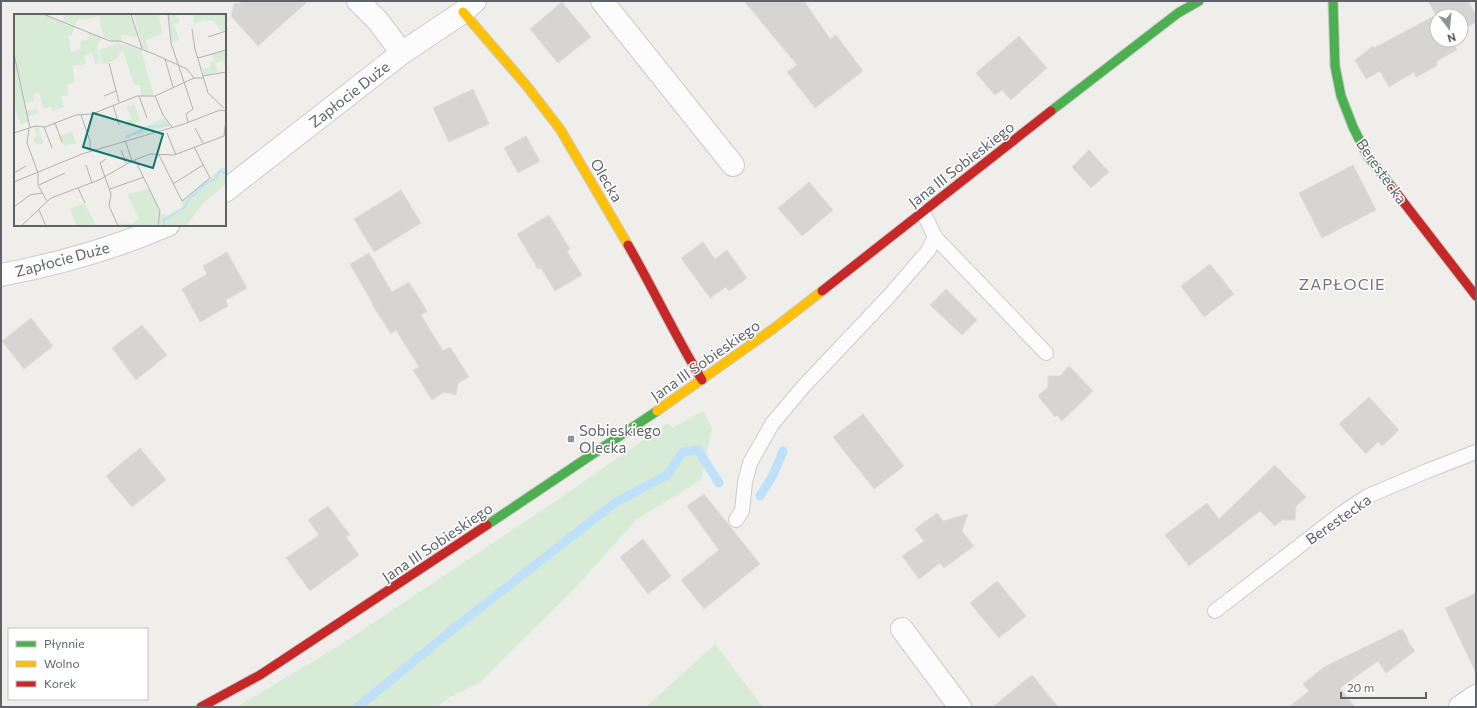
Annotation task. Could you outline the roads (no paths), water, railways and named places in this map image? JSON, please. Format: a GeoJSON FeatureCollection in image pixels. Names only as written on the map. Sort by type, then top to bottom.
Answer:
{"type":"FeatureCollection","features":[{"type":"Feature","properties":{"kind":"street"},"geometry":{"type":"LineString","coordinates":[[358,1],[378,21],[402,53]]}},
{"type":"Feature","properties":{"kind":"street"},"geometry":{"type":"LineString","coordinates":[[602,1],[733,165]]}},
{"type":"Feature","properties":{"kind":"street","name":"Jana III Sobieskiego"},"geometry":{"type":"LineString","coordinates":[[201,707],[260,675],[461,543],[702,380],[773,329],[1117,59],[1178,13],[1199,1]]}},
{"type":"Feature","properties":{"kind":"street","name":"Berestecka"},"geometry":{"type":"LineString","coordinates":[[1333,1],[1335,74],[1340,96],[1358,138],[1367,155],[1476,296]]}},
{"type":"Feature","properties":{"kind":"street","name":"Zapłocie Duże"},"geometry":{"type":"LineString","coordinates":[[226,190],[402,53],[469,6]]}},
{"type":"Feature","properties":{"kind":"street","name":"Olecka"},"geometry":{"type":"LineString","coordinates":[[469,6],[560,129],[651,285],[686,354],[702,380]]}},
{"type":"Feature","properties":{"kind":"street","name":"Zapłocie Duże"},"geometry":{"type":"LineString","coordinates":[[1,275],[73,258],[142,236],[166,226]]}},
{"type":"Feature","properties":{"kind":"street"},"geometry":{"type":"LineString","coordinates":[[902,629],[960,707]]}},
{"type":"Feature","properties":{"kind":"street"},"geometry":{"type":"LineString","coordinates":[[1460,707],[1476,696]]}},
{"type":"Feature","properties":{"kind":"lane"},"geometry":{"type":"LineString","coordinates":[[923,212],[935,237],[1046,353]]}},
{"type":"Feature","properties":{"kind":"lane"},"geometry":{"type":"LineString","coordinates":[[736,520],[742,511],[745,482],[750,463],[772,424],[803,388],[890,295],[928,251],[935,237]]}},
{"type":"Feature","properties":{"kind":"lane","name":"Berestecka"},"geometry":{"type":"LineString","coordinates":[[1215,611],[1342,513],[1368,496],[1476,452]]}},
{"type":"Feature","properties":{"kind":"waterway"},"geometry":{"type":"LineString","coordinates":[[358,707],[453,629],[616,502],[667,475],[683,452],[698,450],[719,483]]}},
{"type":"Feature","properties":{"kind":"waterway"},"geometry":{"type":"LineString","coordinates":[[760,496],[773,475],[783,451]]}},
{"type":"Feature","properties":{"kind":"place","name":"Sobieskiego Olecka"},"geometry":{"type":"Point","coordinates":[571,439]}},
{"type":"Feature","properties":{"kind":"district","name":"ZAPŁOCIE"},"geometry":{"type":"Point","coordinates":[1342,283]}}]}
